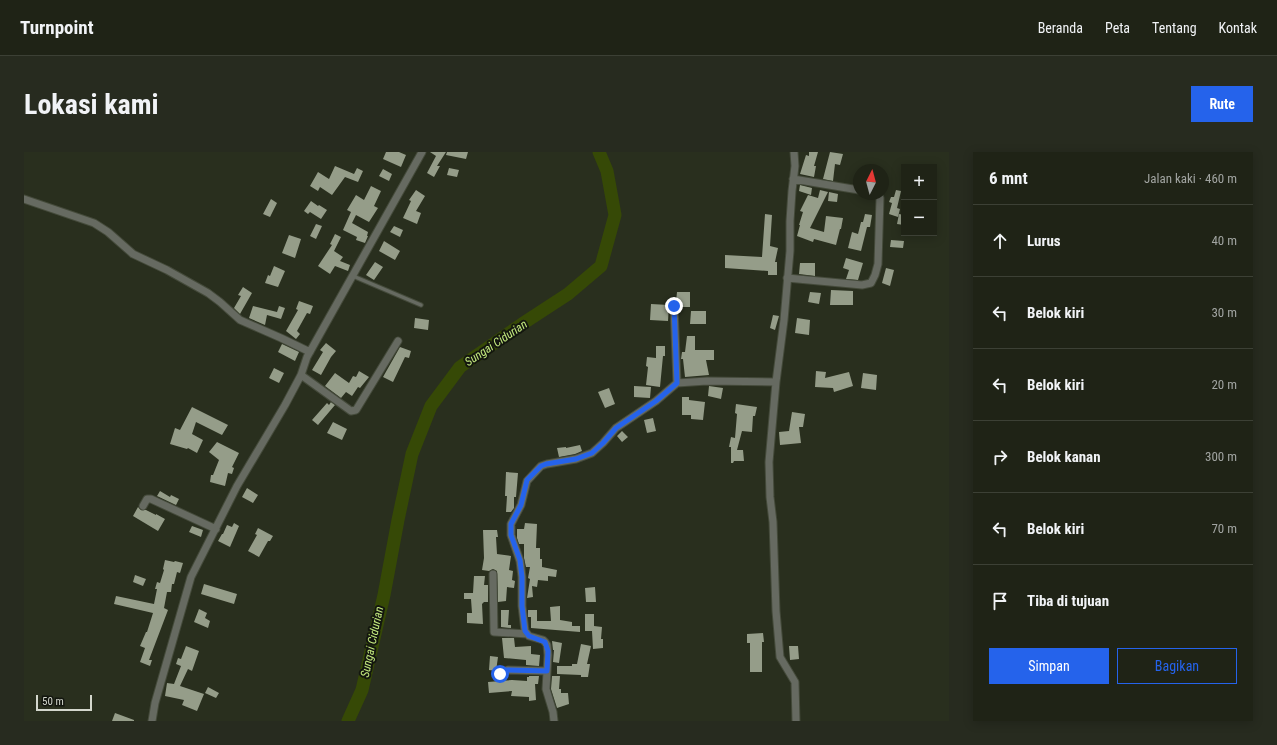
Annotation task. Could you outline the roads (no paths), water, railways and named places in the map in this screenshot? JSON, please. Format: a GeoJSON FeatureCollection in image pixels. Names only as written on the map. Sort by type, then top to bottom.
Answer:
{"type":"FeatureCollection","features":[{"type":"Feature","properties":{"kind":"street"},"geometry":{"type":"LineString","coordinates":[[152,721],[155,703],[191,577],[237,486],[285,405],[301,375],[310,352],[422,152]]}},
{"type":"Feature","properties":{"kind":"street"},"geometry":{"type":"LineString","coordinates":[[794,152],[795,166],[790,221],[790,251],[769,462],[776,611],[780,657],[795,682],[796,721]]}},
{"type":"Feature","properties":{"kind":"street"},"geometry":{"type":"LineString","coordinates":[[793,179],[853,189]]}},
{"type":"Feature","properties":{"kind":"street"},"geometry":{"type":"LineString","coordinates":[[24,199],[94,223],[108,232],[133,254],[167,270],[208,293],[240,320],[310,352]]}},
{"type":"Feature","properties":{"kind":"street"},"geometry":{"type":"LineString","coordinates":[[787,278],[862,285],[871,284],[878,264],[880,200]]}},
{"type":"Feature","properties":{"kind":"street"},"geometry":{"type":"LineString","coordinates":[[674,306],[677,383]]}},
{"type":"Feature","properties":{"kind":"street"},"geometry":{"type":"LineString","coordinates":[[301,375],[351,411],[356,410],[398,341]]}},
{"type":"Feature","properties":{"kind":"street"},"geometry":{"type":"LineString","coordinates":[[527,634],[525,631],[522,606],[522,577],[520,560],[511,531],[512,521],[521,505],[527,480],[541,466],[576,459],[592,453],[616,428],[656,401],[677,383],[707,381],[776,382]]}},
{"type":"Feature","properties":{"kind":"street"},"geometry":{"type":"LineString","coordinates":[[143,506],[147,499],[151,499],[216,529]]}},
{"type":"Feature","properties":{"kind":"street"},"geometry":{"type":"LineString","coordinates":[[493,574],[494,632],[527,634],[545,642],[548,651],[546,692],[553,712],[554,721]]}},
{"type":"Feature","properties":{"kind":"street"},"geometry":{"type":"LineString","coordinates":[[500,674],[508,670],[547,671]]}},
{"type":"Feature","properties":{"kind":"lane"},"geometry":{"type":"LineString","coordinates":[[353,276],[421,305]]}},
{"type":"Feature","properties":{"kind":"waterway","name":"Sungai Cidurian"},"geometry":{"type":"LineString","coordinates":[[348,721],[362,690],[384,595],[412,454],[431,406],[460,367],[568,294],[601,266],[615,215],[607,171],[599,152]]}}]}
